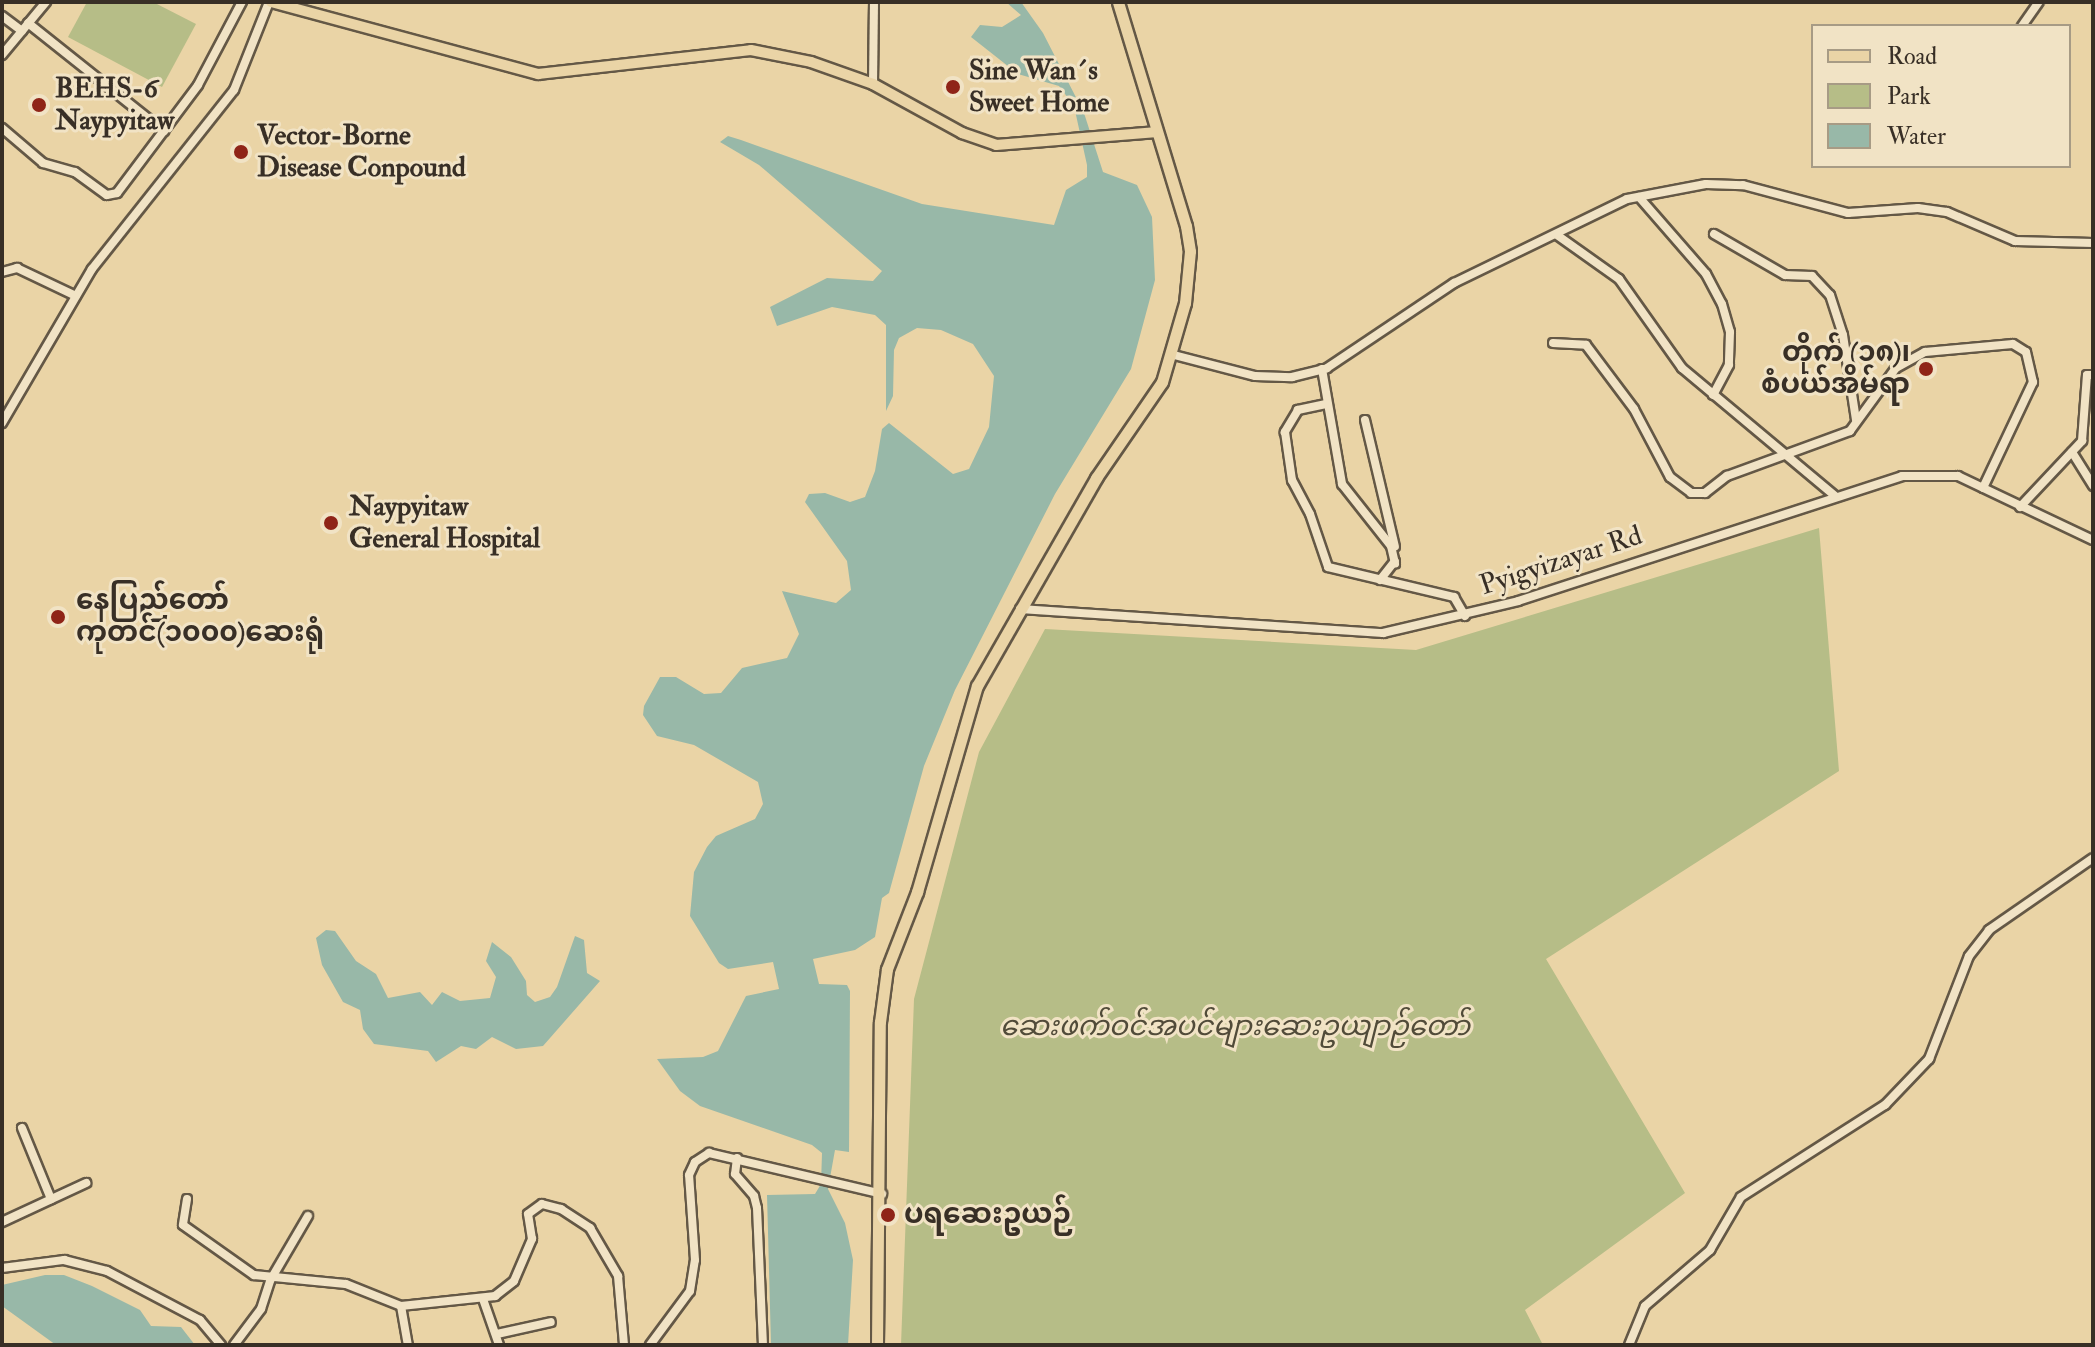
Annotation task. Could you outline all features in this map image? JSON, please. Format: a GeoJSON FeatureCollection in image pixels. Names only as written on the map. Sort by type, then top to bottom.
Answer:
{"type":"FeatureCollection","features":[{"type":"Feature","properties":{"kind":"highway"},"geometry":{"type":"LineString","coordinates":[[877,1345],[882,1194],[881,993],[917,892],[961,726],[977,686],[1020,609],[1096,478],[1162,382],[1174,355],[1190,251],[1118,2]]}},
{"type":"Feature","properties":{"kind":"main road"},"geometry":{"type":"LineString","coordinates":[[270,2],[538,74],[751,50],[811,62],[873,84],[962,133],[996,145],[1157,132]]}},
{"type":"Feature","properties":{"kind":"street"},"geometry":{"type":"LineString","coordinates":[[2,55],[46,2]]}},
{"type":"Feature","properties":{"kind":"street"},"geometry":{"type":"LineString","coordinates":[[2,128],[43,163],[75,172],[107,195],[117,193],[218,52],[242,2]]}},
{"type":"Feature","properties":{"kind":"street"},"geometry":{"type":"LineString","coordinates":[[2,423],[92,269],[216,118],[234,90],[270,2]]}},
{"type":"Feature","properties":{"kind":"street"},"geometry":{"type":"LineString","coordinates":[[873,84],[874,2]]}},
{"type":"Feature","properties":{"kind":"street"},"geometry":{"type":"LineString","coordinates":[[2023,24],[2039,2]]}},
{"type":"Feature","properties":{"kind":"street"},"geometry":{"type":"LineString","coordinates":[[2,16],[25,27],[164,131]]}},
{"type":"Feature","properties":{"kind":"street"},"geometry":{"type":"LineString","coordinates":[[1174,355],[1255,376],[1292,377],[1322,369],[1454,283],[1639,197],[1706,184],[1743,185],[1848,213],[1918,208],[1947,212],[2015,241],[2093,243]]}},
{"type":"Feature","properties":{"kind":"street"},"geometry":{"type":"LineString","coordinates":[[1639,197],[1706,274],[1722,304],[1730,332],[1729,365],[1713,395]]}},
{"type":"Feature","properties":{"kind":"street"},"geometry":{"type":"LineString","coordinates":[[1714,234],[1785,275],[1812,276],[1830,295],[1843,335],[1856,420]]}},
{"type":"Feature","properties":{"kind":"street"},"geometry":{"type":"LineString","coordinates":[[1557,235],[1619,279],[1682,368],[1835,496]]}},
{"type":"Feature","properties":{"kind":"street"},"geometry":{"type":"LineString","coordinates":[[2,272],[17,268],[76,296]]}},
{"type":"Feature","properties":{"kind":"street"},"geometry":{"type":"LineString","coordinates":[[1553,343],[1586,345],[1634,409],[1670,477],[1691,493],[1705,493],[1727,476],[1850,431],[1896,368],[1925,352],[2013,344],[2026,352],[2033,382],[1983,488]]}},
{"type":"Feature","properties":{"kind":"street"},"geometry":{"type":"LineString","coordinates":[[1322,369],[1342,484],[1391,546],[1395,564]]}},
{"type":"Feature","properties":{"kind":"street"},"geometry":{"type":"LineString","coordinates":[[2020,507],[2082,441],[2087,375],[2093,375]]}},
{"type":"Feature","properties":{"kind":"street"},"geometry":{"type":"LineString","coordinates":[[1326,404],[1298,410],[1285,432],[1292,480],[1310,514],[1328,567],[1454,597],[1465,616]]}},
{"type":"Feature","properties":{"kind":"street"},"geometry":{"type":"LineString","coordinates":[[1365,420],[1397,552],[1395,564],[1380,580]]}},
{"type":"Feature","properties":{"kind":"street"},"geometry":{"type":"LineString","coordinates":[[2072,452],[2093,486]]}},
{"type":"Feature","properties":{"kind":"street","name":"Pyigyizayar Rd"},"geometry":{"type":"LineString","coordinates":[[1020,609],[1383,633],[1465,616],[1902,476],[1958,476],[2093,540]]}},
{"type":"Feature","properties":{"kind":"street"},"geometry":{"type":"LineString","coordinates":[[1629,1345],[1645,1306],[1710,1250],[1741,1197],[1885,1105],[1929,1059],[1969,956],[1989,930],[2093,858]]}},
{"type":"Feature","properties":{"kind":"street"},"geometry":{"type":"LineString","coordinates":[[22,1128],[51,1199]]}},
{"type":"Feature","properties":{"kind":"street"},"geometry":{"type":"LineString","coordinates":[[650,1345],[690,1291],[695,1260],[689,1175],[695,1162],[709,1153],[882,1194]]}},
{"type":"Feature","properties":{"kind":"street"},"geometry":{"type":"LineString","coordinates":[[737,1158],[735,1174],[754,1196],[757,1208],[763,1345]]}},
{"type":"Feature","properties":{"kind":"street"},"geometry":{"type":"LineString","coordinates":[[2,1222],[86,1183]]}},
{"type":"Feature","properties":{"kind":"street"},"geometry":{"type":"LineString","coordinates":[[187,1199],[183,1225],[254,1275],[346,1284],[401,1306],[483,1299],[514,1281],[532,1239],[528,1214],[542,1204],[561,1209],[590,1228],[618,1276],[624,1345]]}},
{"type":"Feature","properties":{"kind":"street"},"geometry":{"type":"LineString","coordinates":[[234,1345],[261,1309],[271,1279],[308,1216]]}},
{"type":"Feature","properties":{"kind":"street"},"geometry":{"type":"LineString","coordinates":[[2,1265],[64,1260],[107,1271],[200,1320],[221,1345]]}},
{"type":"Feature","properties":{"kind":"street"},"geometry":{"type":"LineString","coordinates":[[483,1299],[499,1345]]}},
{"type":"Feature","properties":{"kind":"street"},"geometry":{"type":"LineString","coordinates":[[401,1306],[408,1345]]}},
{"type":"Feature","properties":{"kind":"street"},"geometry":{"type":"LineString","coordinates":[[497,1334],[551,1322]]}},
{"type":"Feature","properties":{"kind":"green space"},"geometry":{"type":"Polygon","coordinates":[[[87,2],[153,2],[196,24],[162,87],[68,37],[87,2]]]}},
{"type":"Feature","properties":{"kind":"green space","name":"ဆေးဖက်ဝင်အပင်များဆေးဥယျာဉ်တော်"},"geometry":{"type":"Polygon","coordinates":[[[1819,528],[1839,771],[1546,959],[1685,1193],[1525,1310],[1543,1345],[901,1345],[914,999],[979,752],[1045,629],[1416,650],[1819,528]]]}},
{"type":"Feature","properties":{"kind":"water"},"geometry":{"type":"Polygon","coordinates":[[[1006,2],[1021,2],[1043,33],[1084,113],[1103,172],[1137,185],[1152,217],[1155,280],[1131,369],[1055,494],[955,690],[924,766],[889,893],[882,898],[875,937],[855,950],[813,959],[819,984],[847,985],[850,991],[849,1152],[835,1150],[828,1189],[845,1223],[853,1260],[848,1345],[771,1345],[767,1195],[815,1194],[821,1184],[822,1153],[812,1145],[700,1106],[680,1091],[657,1059],[703,1057],[718,1051],[746,996],[779,989],[773,962],[728,969],[719,963],[690,916],[694,872],[707,847],[716,836],[755,819],[763,804],[758,782],[694,745],[657,736],[643,715],[644,706],[660,677],[676,677],[704,694],[721,693],[742,668],[787,658],[799,634],[782,591],[836,603],[851,590],[847,561],[805,502],[809,494],[825,493],[850,502],[865,497],[875,471],[882,429],[889,423],[953,474],[969,469],[989,427],[994,376],[973,344],[941,330],[917,328],[899,338],[894,350],[893,396],[886,411],[886,325],[875,315],[832,307],[777,326],[770,307],[827,278],[873,281],[882,271],[759,165],[720,142],[728,136],[922,204],[1054,225],[1066,190],[1087,177],[1087,165],[1074,106],[1059,86],[1018,74],[971,37],[980,25],[1002,27],[1021,15],[1006,2]]]}},
{"type":"Feature","properties":{"kind":"water"},"geometry":{"type":"Polygon","coordinates":[[[326,930],[335,931],[356,961],[376,974],[388,998],[420,992],[432,1005],[442,992],[460,1001],[490,998],[496,977],[486,961],[492,942],[511,957],[526,981],[527,995],[535,1002],[550,997],[557,987],[575,936],[584,940],[587,973],[600,981],[543,1046],[516,1049],[492,1037],[476,1049],[461,1046],[436,1062],[428,1051],[374,1044],[363,1029],[360,1010],[343,1002],[322,965],[316,938],[326,930]]]}},
{"type":"Feature","properties":{"kind":"water"},"geometry":{"type":"Polygon","coordinates":[[[45,1275],[64,1275],[92,1286],[140,1310],[151,1326],[181,1327],[195,1345],[56,1345],[2,1306],[2,1285],[45,1275]]]}},
{"type":"Feature","properties":{"kind":"place","name":"Sine Wan´s Sweet Home"},"geometry":{"type":"Point","coordinates":[953,87]}},
{"type":"Feature","properties":{"kind":"place","name":"BEHS-6 Naypyitaw"},"geometry":{"type":"Point","coordinates":[39,105]}},
{"type":"Feature","properties":{"kind":"place","name":"Vector-Borne Disease Conpound"},"geometry":{"type":"Point","coordinates":[241,152]}},
{"type":"Feature","properties":{"kind":"place","name":"တိုက် (၁၈)၊ စံပယ်အိမ်ရာ"},"geometry":{"type":"Point","coordinates":[1926,369]}},
{"type":"Feature","properties":{"kind":"place","name":"Naypyitaw General Hospital"},"geometry":{"type":"Point","coordinates":[331,523]}},
{"type":"Feature","properties":{"kind":"place","name":"နေပြည်တော် ကုတင်(၁၀၀၀)ဆေးရုံ"},"geometry":{"type":"Point","coordinates":[58,617]}},
{"type":"Feature","properties":{"kind":"place","name":"ပရဆေးဥယဉ်"},"geometry":{"type":"Point","coordinates":[888,1215]}}]}
